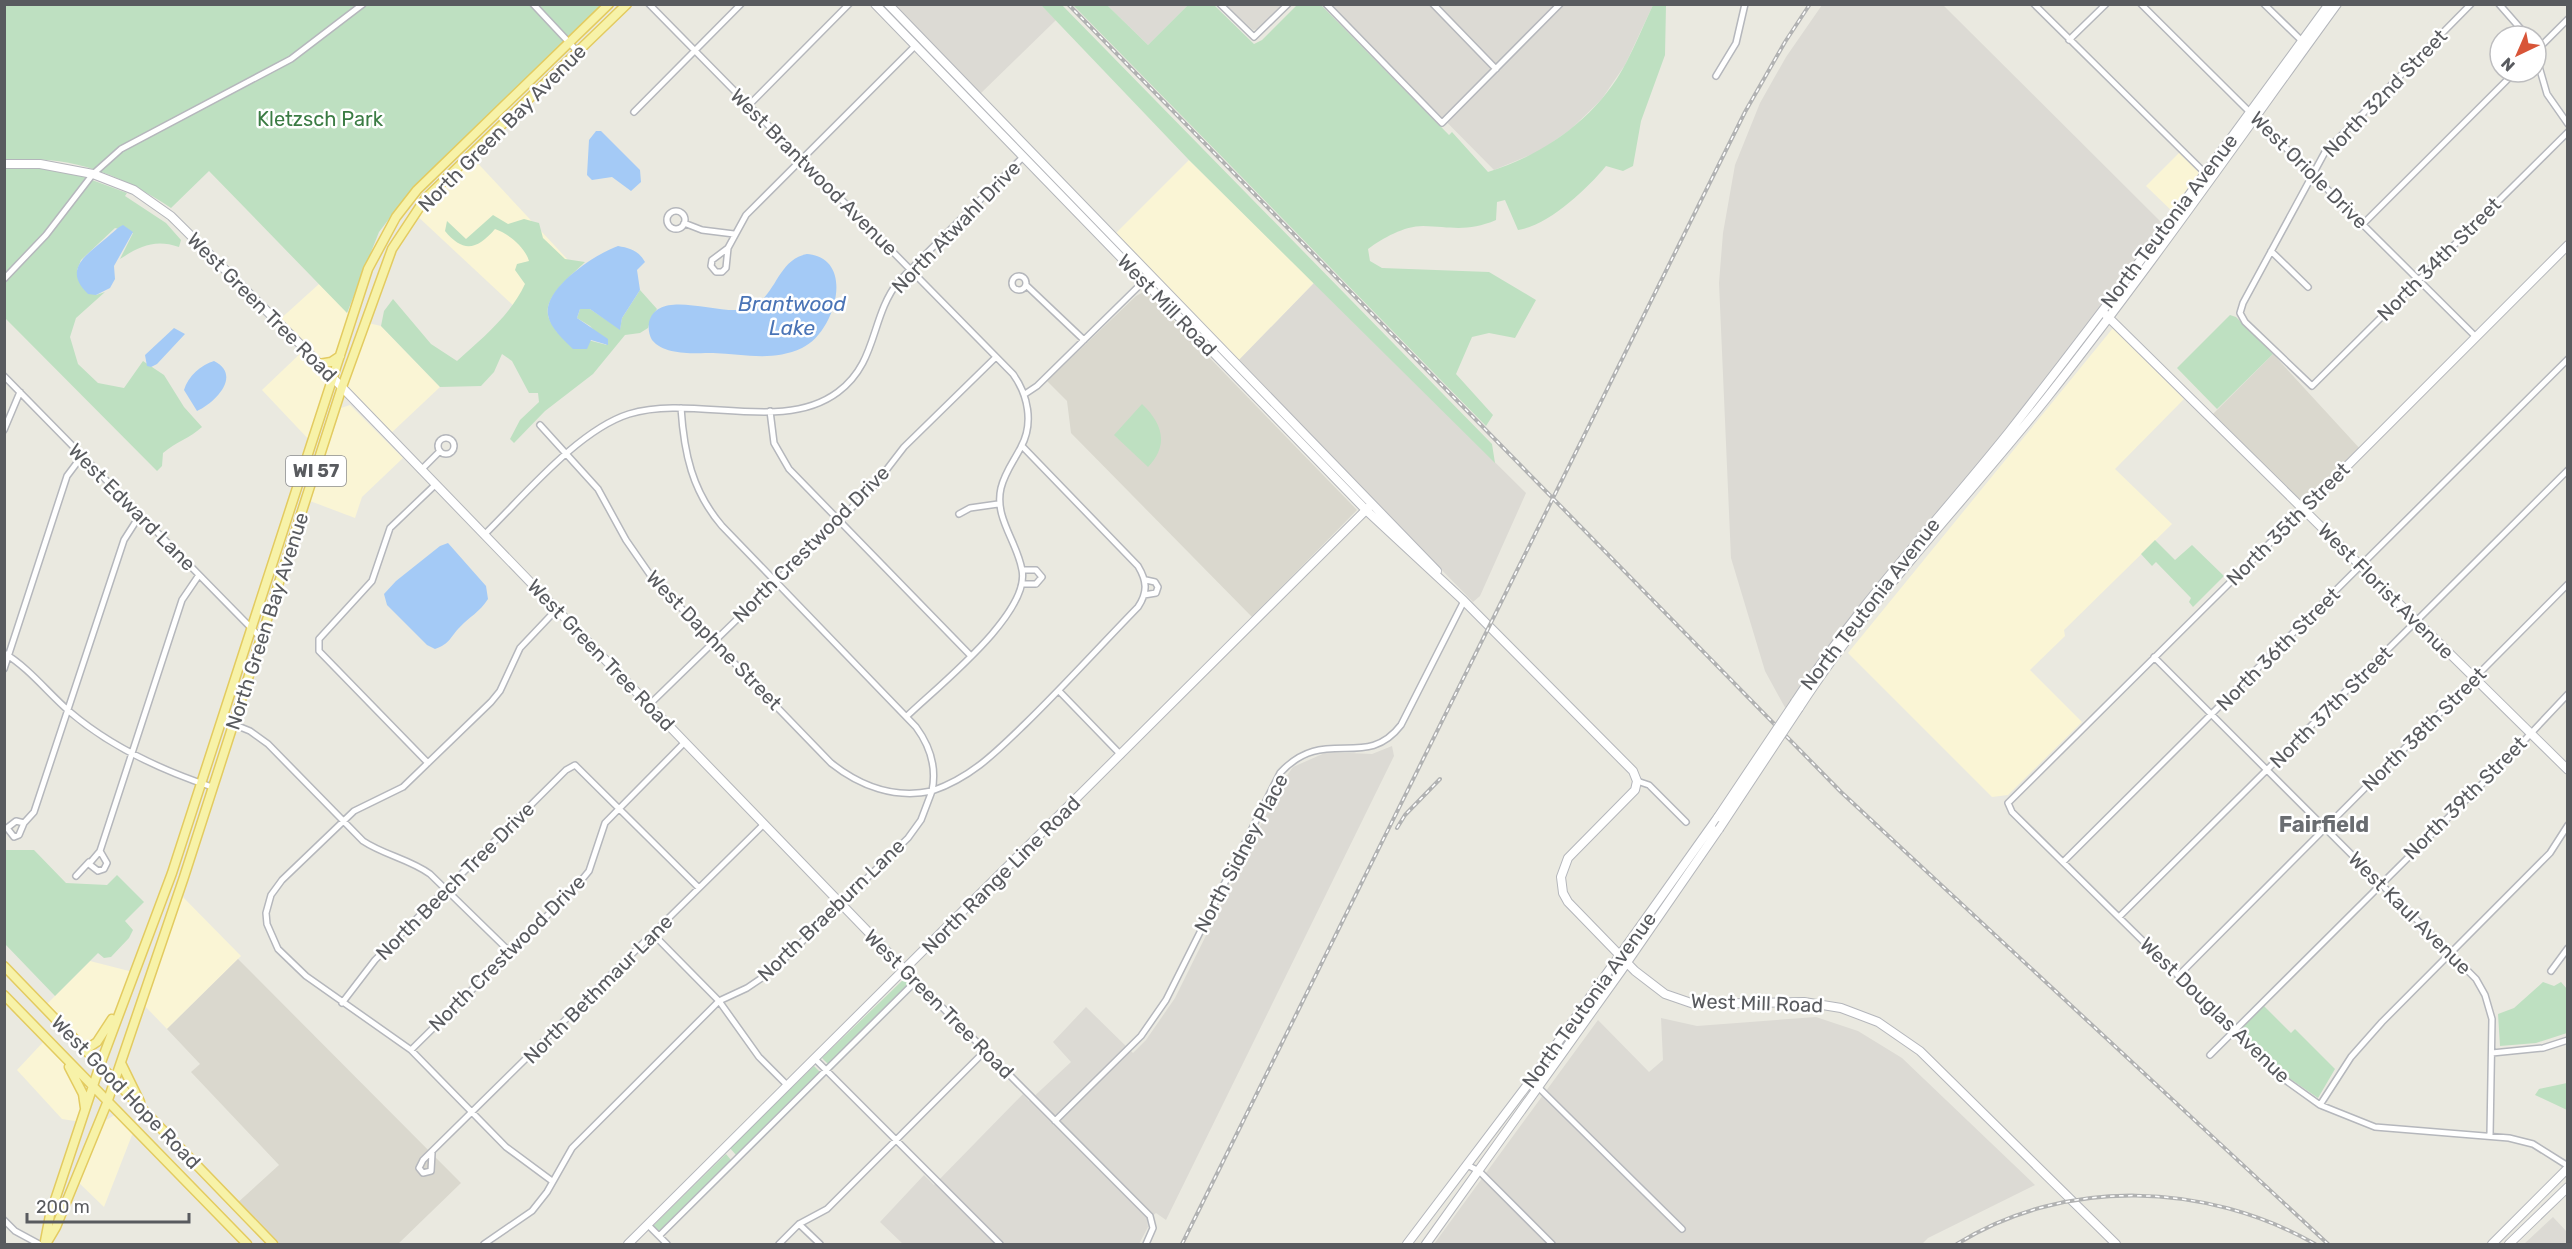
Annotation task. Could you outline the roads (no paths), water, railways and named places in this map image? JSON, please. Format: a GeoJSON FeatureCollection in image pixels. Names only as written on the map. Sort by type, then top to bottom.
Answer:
{"type":"FeatureCollection","features":[{"type":"Feature","properties":{"kind":"main road","name":"North Green Bay Avenue"},"geometry":{"type":"LineString","coordinates":[[45,1245],[50,1215],[92,1088],[172,873],[368,269],[396,217],[417,190],[609,4]]}},
{"type":"Feature","properties":{"kind":"main road","name":"North Green Bay Avenue"},"geometry":{"type":"LineString","coordinates":[[45,1245],[56,1227],[107,1103],[380,274],[407,222],[425,199],[627,4]]}},
{"type":"Feature","properties":{"kind":"main road","name":"West Mill Road"},"geometry":{"type":"LineString","coordinates":[[875,4],[1143,281],[1625,760],[1637,781],[1632,794],[1568,858],[1561,878],[1563,893],[1568,902],[1620,956],[1665,994],[1694,1004],[1812,1003],[1848,1010],[1885,1026],[1920,1051],[2116,1245]]}},
{"type":"Feature","properties":{"kind":"main road","name":"West Mill Road"},"geometry":{"type":"LineString","coordinates":[[888,4],[1150,275],[1369,507]]}},
{"type":"Feature","properties":{"kind":"main road","name":"North Teutonia Avenue"},"geometry":{"type":"LineString","coordinates":[[2304,44],[2329,4]]}},
{"type":"Feature","properties":{"kind":"main road","name":"North Teutonia Avenue"},"geometry":{"type":"LineString","coordinates":[[1407,1245],[1531,1080],[1797,705],[1866,614],[2045,400],[2108,317],[2304,44],[2337,4]]}},
{"type":"Feature","properties":{"kind":"main road","name":"West Green Tree Road"},"geometry":{"type":"LineString","coordinates":[[4,164],[40,164],[93,174],[134,190],[171,216],[342,387],[905,970]]}},
{"type":"Feature","properties":{"kind":"main road","name":"North Teutonia Avenue"},"geometry":{"type":"LineString","coordinates":[[1426,1245],[1539,1088],[1719,829],[1849,625],[1998,446],[2208,176]]}},
{"type":"Feature","properties":{"kind":"main road","name":"North 35th Street"},"geometry":{"type":"LineString","coordinates":[[2304,509],[2568,245]]}},
{"type":"Feature","properties":{"kind":"main road","name":"West Florist Avenue"},"geometry":{"type":"LineString","coordinates":[[2101,311],[2568,770]]}},
{"type":"Feature","properties":{"kind":"main road"},"geometry":{"type":"LineString","coordinates":[[319,364],[332,362],[340,356]]}},
{"type":"Feature","properties":{"kind":"main road","name":"North Range Line Road"},"geometry":{"type":"LineString","coordinates":[[628,1245],[1369,507]]}},
{"type":"Feature","properties":{"kind":"main road","name":"West Good Hope Road"},"geometry":{"type":"LineString","coordinates":[[4,966],[273,1245]]}},
{"type":"Feature","properties":{"kind":"main road"},"geometry":{"type":"LineString","coordinates":[[85,1050],[100,1039],[127,989]]}},
{"type":"Feature","properties":{"kind":"main road","name":"West Good Hope Road"},"geometry":{"type":"LineString","coordinates":[[4,995],[247,1245]]}},
{"type":"Feature","properties":{"kind":"main road"},"geometry":{"type":"LineString","coordinates":[[64,1058],[83,1094],[85,1111]]}},
{"type":"Feature","properties":{"kind":"main road"},"geometry":{"type":"LineString","coordinates":[[120,1061],[148,1115]]}},
{"type":"Feature","properties":{"kind":"main road"},"geometry":{"type":"LineString","coordinates":[[95,1131],[108,1117],[118,1113]]}},
{"type":"Feature","properties":{"kind":"main road"},"geometry":{"type":"LineString","coordinates":[[2492,1245],[2568,1167]]}},
{"type":"Feature","properties":{"kind":"main road"},"geometry":{"type":"LineString","coordinates":[[2509,1245],[2568,1187]]}},
{"type":"Feature","properties":{"kind":"street"},"geometry":{"type":"LineString","coordinates":[[4,279],[46,235],[93,174],[121,149],[291,59],[363,4]]}},
{"type":"Feature","properties":{"kind":"street"},"geometry":{"type":"LineString","coordinates":[[533,4],[578,52]]}},
{"type":"Feature","properties":{"kind":"street","name":"West Brantwood Avenue"},"geometry":{"type":"LineString","coordinates":[[649,4],[1013,374],[1024,394]]}},
{"type":"Feature","properties":{"kind":"street"},"geometry":{"type":"LineString","coordinates":[[634,112],[741,4]]}},
{"type":"Feature","properties":{"kind":"street"},"geometry":{"type":"LineString","coordinates":[[748,106],[849,4]]}},
{"type":"Feature","properties":{"kind":"street"},"geometry":{"type":"LineString","coordinates":[[1220,4],[1254,37],[1288,4]]}},
{"type":"Feature","properties":{"kind":"street"},"geometry":{"type":"LineString","coordinates":[[1326,4],[1442,123],[1560,4]]}},
{"type":"Feature","properties":{"kind":"street"},"geometry":{"type":"LineString","coordinates":[[1433,4],[1497,69]]}},
{"type":"Feature","properties":{"kind":"street"},"geometry":{"type":"LineString","coordinates":[[1716,76],[1736,43],[1745,4]]}},
{"type":"Feature","properties":{"kind":"street"},"geometry":{"type":"LineString","coordinates":[[2034,4],[2208,176]]}},
{"type":"Feature","properties":{"kind":"street"},"geometry":{"type":"LineString","coordinates":[[2069,40],[2106,4]]}},
{"type":"Feature","properties":{"kind":"street","name":"West Oriole Drive"},"geometry":{"type":"LineString","coordinates":[[2141,4],[2476,337]]}},
{"type":"Feature","properties":{"kind":"street"},"geometry":{"type":"LineString","coordinates":[[2264,4],[2304,44]]}},
{"type":"Feature","properties":{"kind":"street","name":"North 32nd Street"},"geometry":{"type":"LineString","coordinates":[[2312,386],[2245,322],[2240,313],[2242,304],[2329,147],[2471,4]]}},
{"type":"Feature","properties":{"kind":"street"},"geometry":{"type":"LineString","coordinates":[[2499,4],[2516,24]]}},
{"type":"Feature","properties":{"kind":"street"},"geometry":{"type":"LineString","coordinates":[[2548,39],[2568,19]]}},
{"type":"Feature","properties":{"kind":"street"},"geometry":{"type":"LineString","coordinates":[[728,248],[712,260],[711,266],[716,272],[722,272],[726,268],[728,248],[746,215],[921,39]]}},
{"type":"Feature","properties":{"kind":"street"},"geometry":{"type":"LineString","coordinates":[[2363,224],[2503,84]]}},
{"type":"Feature","properties":{"kind":"street"},"geometry":{"type":"LineString","coordinates":[[2544,84],[2547,94],[2568,124]]}},
{"type":"Feature","properties":{"kind":"street","name":"North 34th Street"},"geometry":{"type":"LineString","coordinates":[[2312,386],[2568,132]]}},
{"type":"Feature","properties":{"kind":"street","name":"North Atwahl Drive"},"geometry":{"type":"LineString","coordinates":[[484,535],[568,453],[596,430],[618,418],[650,409],[770,411],[815,404],[837,393],[851,380],[866,360],[891,290],[910,268],[1030,151]]}},
{"type":"Feature","properties":{"kind":"street"},"geometry":{"type":"LineString","coordinates":[[684,223],[702,230],[734,234]]}},
{"type":"Feature","properties":{"kind":"street"},"geometry":{"type":"LineString","coordinates":[[2271,251],[2308,287]]}},
{"type":"Feature","properties":{"kind":"street"},"geometry":{"type":"LineString","coordinates":[[907,716],[1005,620],[1023,584],[1023,570],[998,504],[1004,477],[1022,446],[1028,424],[1024,394],[1037,386],[1150,275]]}},
{"type":"Feature","properties":{"kind":"street"},"geometry":{"type":"LineString","coordinates":[[1026,285],[1084,340]]}},
{"type":"Feature","properties":{"kind":"street","name":"North Crestwood Drive"},"geometry":{"type":"LineString","coordinates":[[650,704],[874,486],[904,447],[996,357]]}},
{"type":"Feature","properties":{"kind":"street","name":"North 36th Street"},"geometry":{"type":"LineString","coordinates":[[2063,862],[2362,567],[2568,359]]}},
{"type":"Feature","properties":{"kind":"street","name":"West Edward Lane"},"geometry":{"type":"LineString","coordinates":[[4,376],[260,637]]}},
{"type":"Feature","properties":{"kind":"street"},"geometry":{"type":"LineString","coordinates":[[4,430],[20,392]]}},
{"type":"Feature","properties":{"kind":"street"},"geometry":{"type":"LineString","coordinates":[[681,408],[684,448],[700,495],[714,516],[907,716],[929,749],[935,777],[932,790]]}},
{"type":"Feature","properties":{"kind":"street"},"geometry":{"type":"LineString","coordinates":[[770,411],[774,443],[789,469],[970,655]]}},
{"type":"Feature","properties":{"kind":"street","name":"West Daphne Street"},"geometry":{"type":"LineString","coordinates":[[540,425],[568,453],[598,489],[645,568],[831,763],[850,777],[885,791],[918,793],[932,790]]}},
{"type":"Feature","properties":{"kind":"street"},"geometry":{"type":"LineString","coordinates":[[932,790],[974,771],[1060,692],[1138,607],[1144,595],[1146,580],[1134,561],[1022,446]]}},
{"type":"Feature","properties":{"kind":"street"},"geometry":{"type":"LineString","coordinates":[[421,470],[440,451]]}},
{"type":"Feature","properties":{"kind":"street"},"geometry":{"type":"LineString","coordinates":[[4,669],[7,654],[67,476],[82,456]]}},
{"type":"Feature","properties":{"kind":"street","name":"North 37th Street"},"geometry":{"type":"LineString","coordinates":[[2119,917],[2568,470]]}},
{"type":"Feature","properties":{"kind":"street"},"geometry":{"type":"LineString","coordinates":[[428,763],[319,651],[319,639],[372,581],[390,528],[435,485]]}},
{"type":"Feature","properties":{"kind":"street"},"geometry":{"type":"LineString","coordinates":[[959,514],[970,508],[998,504]]}},
{"type":"Feature","properties":{"kind":"street","name":"North 35th Street"},"geometry":{"type":"LineString","coordinates":[[2008,803],[2304,509]]}},
{"type":"Feature","properties":{"kind":"street"},"geometry":{"type":"LineString","coordinates":[[24,823],[30,818],[38,801],[124,540],[140,515]]}},
{"type":"Feature","properties":{"kind":"street"},"geometry":{"type":"LineString","coordinates":[[1023,570],[1036,570],[1042,577],[1036,584],[1023,584]]}},
{"type":"Feature","properties":{"kind":"street"},"geometry":{"type":"LineString","coordinates":[[76,876],[100,851],[182,600],[191,583],[199,575]]}},
{"type":"Feature","properties":{"kind":"street"},"geometry":{"type":"LineString","coordinates":[[1144,595],[1156,593],[1158,587],[1155,582],[1146,580]]}},
{"type":"Feature","properties":{"kind":"street","name":"North 38th Street"},"geometry":{"type":"LineString","coordinates":[[2178,976],[2446,710],[2474,677],[2568,584]]}},
{"type":"Feature","properties":{"kind":"street","name":"North Sidney Place"},"geometry":{"type":"LineString","coordinates":[[1055,1121],[1141,1036],[1166,1000],[1280,773],[1300,755],[1312,750],[1372,748],[1391,738],[1401,725],[1464,601]]}},
{"type":"Feature","properties":{"kind":"street"},"geometry":{"type":"LineString","coordinates":[[552,1181],[506,1148],[411,1050],[306,976],[278,949],[268,931],[266,913],[271,895],[282,880],[342,820],[364,804],[403,787],[496,696],[520,648],[556,610]]}},
{"type":"Feature","properties":{"kind":"street"},"geometry":{"type":"LineString","coordinates":[[7,654],[68,710],[132,753],[213,786]]}},
{"type":"Feature","properties":{"kind":"street","name":"West Kaul Avenue"},"geometry":{"type":"LineString","coordinates":[[2154,657],[2453,953],[2476,979],[2485,995],[2492,1019],[2490,1135]]}},
{"type":"Feature","properties":{"kind":"street"},"geometry":{"type":"LineString","coordinates":[[1060,692],[1121,755]]}},
{"type":"Feature","properties":{"kind":"street","name":"North 39th Street"},"geometry":{"type":"LineString","coordinates":[[2210,1055],[2381,882],[2502,764],[2568,694]]}},
{"type":"Feature","properties":{"kind":"street"},"geometry":{"type":"LineString","coordinates":[[223,720],[250,731],[268,744],[342,820],[373,848],[415,864],[447,889],[509,951]]}},
{"type":"Feature","properties":{"kind":"street","name":"North Crestwood Drive"},"geometry":{"type":"LineString","coordinates":[[411,1050],[589,871],[605,823],[685,742]]}},
{"type":"Feature","properties":{"kind":"street","name":"North Beech Tree Drive"},"geometry":{"type":"LineString","coordinates":[[342,1003],[375,960],[566,770],[574,765],[620,807]]}},
{"type":"Feature","properties":{"kind":"street"},"geometry":{"type":"LineString","coordinates":[[1637,781],[1649,785],[1686,822]]}},
{"type":"Feature","properties":{"kind":"street","name":"North Braeburn Lane"},"geometry":{"type":"LineString","coordinates":[[483,1245],[532,1211],[572,1148],[718,1001],[747,988],[772,971],[913,832],[921,820],[932,790]]}},
{"type":"Feature","properties":{"kind":"street","name":"West Douglas Avenue"},"geometry":{"type":"LineString","coordinates":[[2008,803],[2012,812],[2281,1077],[2320,1105],[2375,1127],[2419,1132],[2490,1135],[2533,1144],[2568,1167]]}},
{"type":"Feature","properties":{"kind":"street"},"geometry":{"type":"LineString","coordinates":[[620,807],[699,888]]}},
{"type":"Feature","properties":{"kind":"street","name":"North Bethmaur Lane"},"geometry":{"type":"LineString","coordinates":[[432,1153],[764,824]]}},
{"type":"Feature","properties":{"kind":"street"},"geometry":{"type":"LineString","coordinates":[[2320,1105],[2351,1057],[2382,1022],[2550,853],[2568,825]]}},
{"type":"Feature","properties":{"kind":"street"},"geometry":{"type":"LineString","coordinates":[[90,861],[95,870],[104,869],[107,863],[100,851]]}},
{"type":"Feature","properties":{"kind":"street"},"geometry":{"type":"LineString","coordinates":[[653,934],[718,1001],[759,1056],[788,1086]]}},
{"type":"Feature","properties":{"kind":"street"},"geometry":{"type":"LineString","coordinates":[[2551,971],[2568,948]]}},
{"type":"Feature","properties":{"kind":"street","name":"West Green Tree Road"},"geometry":{"type":"LineString","coordinates":[[905,970],[1144,1210],[1154,1224],[1146,1245]]}},
{"type":"Feature","properties":{"kind":"street"},"geometry":{"type":"LineString","coordinates":[[658,1236],[916,981]]}},
{"type":"Feature","properties":{"kind":"street"},"geometry":{"type":"LineString","coordinates":[[2492,1053],[2543,1048],[2568,1040]]}},
{"type":"Feature","properties":{"kind":"street"},"geometry":{"type":"LineString","coordinates":[[779,1245],[799,1224],[826,1209],[985,1051]]}},
{"type":"Feature","properties":{"kind":"street"},"geometry":{"type":"LineString","coordinates":[[815,1059],[1000,1245]]}},
{"type":"Feature","properties":{"kind":"street"},"geometry":{"type":"LineString","coordinates":[[1531,1080],[1682,1229]]}},
{"type":"Feature","properties":{"kind":"street"},"geometry":{"type":"LineString","coordinates":[[725,1148],[735,1159]]}},
{"type":"Feature","properties":{"kind":"street"},"geometry":{"type":"LineString","coordinates":[[1467,1165],[1479,1171],[1552,1245]]}},
{"type":"Feature","properties":{"kind":"street"},"geometry":{"type":"LineString","coordinates":[[4,1220],[15,1231],[39,1245]]}},
{"type":"Feature","properties":{"kind":"street"},"geometry":{"type":"LineString","coordinates":[[799,1224],[820,1245]]}},
{"type":"Feature","properties":{"kind":"street"},"geometry":{"type":"LineString","coordinates":[[648,1225],[667,1245]]}},
{"type":"Feature","properties":{"kind":"water"},"geometry":{"type":"Polygon","coordinates":[[[596,131],[601,131],[640,170],[641,182],[631,191],[612,177],[592,180],[587,175],[589,140],[596,131]]]}},
{"type":"Feature","properties":{"kind":"water"},"geometry":{"type":"Polygon","coordinates":[[[123,225],[133,232],[114,266],[115,279],[110,288],[96,295],[88,294],[77,278],[79,264],[123,225]]]}},
{"type":"Feature","properties":{"kind":"water"},"geometry":{"type":"Polygon","coordinates":[[[618,246],[634,251],[645,262],[637,270],[640,290],[622,318],[620,330],[590,309],[580,309],[577,318],[608,339],[608,345],[591,340],[587,349],[573,349],[551,325],[548,315],[549,305],[562,283],[573,273],[618,246]]]}},
{"type":"Feature","properties":{"kind":"water","name":"Brantwood Lake"},"geometry":{"type":"Polygon","coordinates":[[[807,254],[822,259],[832,268],[836,282],[836,297],[824,328],[814,340],[802,348],[769,356],[689,353],[664,349],[652,340],[649,334],[649,322],[655,311],[665,306],[678,304],[737,310],[749,308],[766,296],[789,264],[807,254]]]}},
{"type":"Feature","properties":{"kind":"water"},"geometry":{"type":"Polygon","coordinates":[[[174,328],[185,334],[157,364],[147,366],[145,355],[174,328]]]}},
{"type":"Feature","properties":{"kind":"water"},"geometry":{"type":"Polygon","coordinates":[[[214,361],[226,373],[226,381],[218,395],[197,411],[184,390],[196,372],[204,365],[214,361]]]}},
{"type":"Feature","properties":{"kind":"water"},"geometry":{"type":"Polygon","coordinates":[[[448,543],[486,586],[488,599],[447,642],[435,649],[427,645],[387,605],[384,594],[396,581],[440,546],[448,543]]]}},
{"type":"Feature","properties":{"kind":"railway"},"geometry":{"type":"LineString","coordinates":[[1068,4],[1841,792],[2328,1244]]}},
{"type":"Feature","properties":{"kind":"railway"},"geometry":{"type":"LineString","coordinates":[[1182,1244],[1745,112],[1785,42],[1810,4]]}},
{"type":"Feature","properties":{"kind":"railway"},"geometry":{"type":"LineString","coordinates":[[1397,828],[1405,815],[1440,779]]}},
{"type":"Feature","properties":{"kind":"railway"},"geometry":{"type":"LineString","coordinates":[[1957,1244],[1999,1222],[2043,1207],[2089,1198],[2136,1196],[2182,1199],[2228,1208],[2273,1223],[2315,1244]]}},
{"type":"Feature","properties":{"kind":"district","name":"Fairfield"},"geometry":{"type":"Point","coordinates":[2324,824]}},
{"type":"Feature","properties":{"kind":"park label","name":"Kletzsch Park"},"geometry":{"type":"Point","coordinates":[320,119]}}]}
